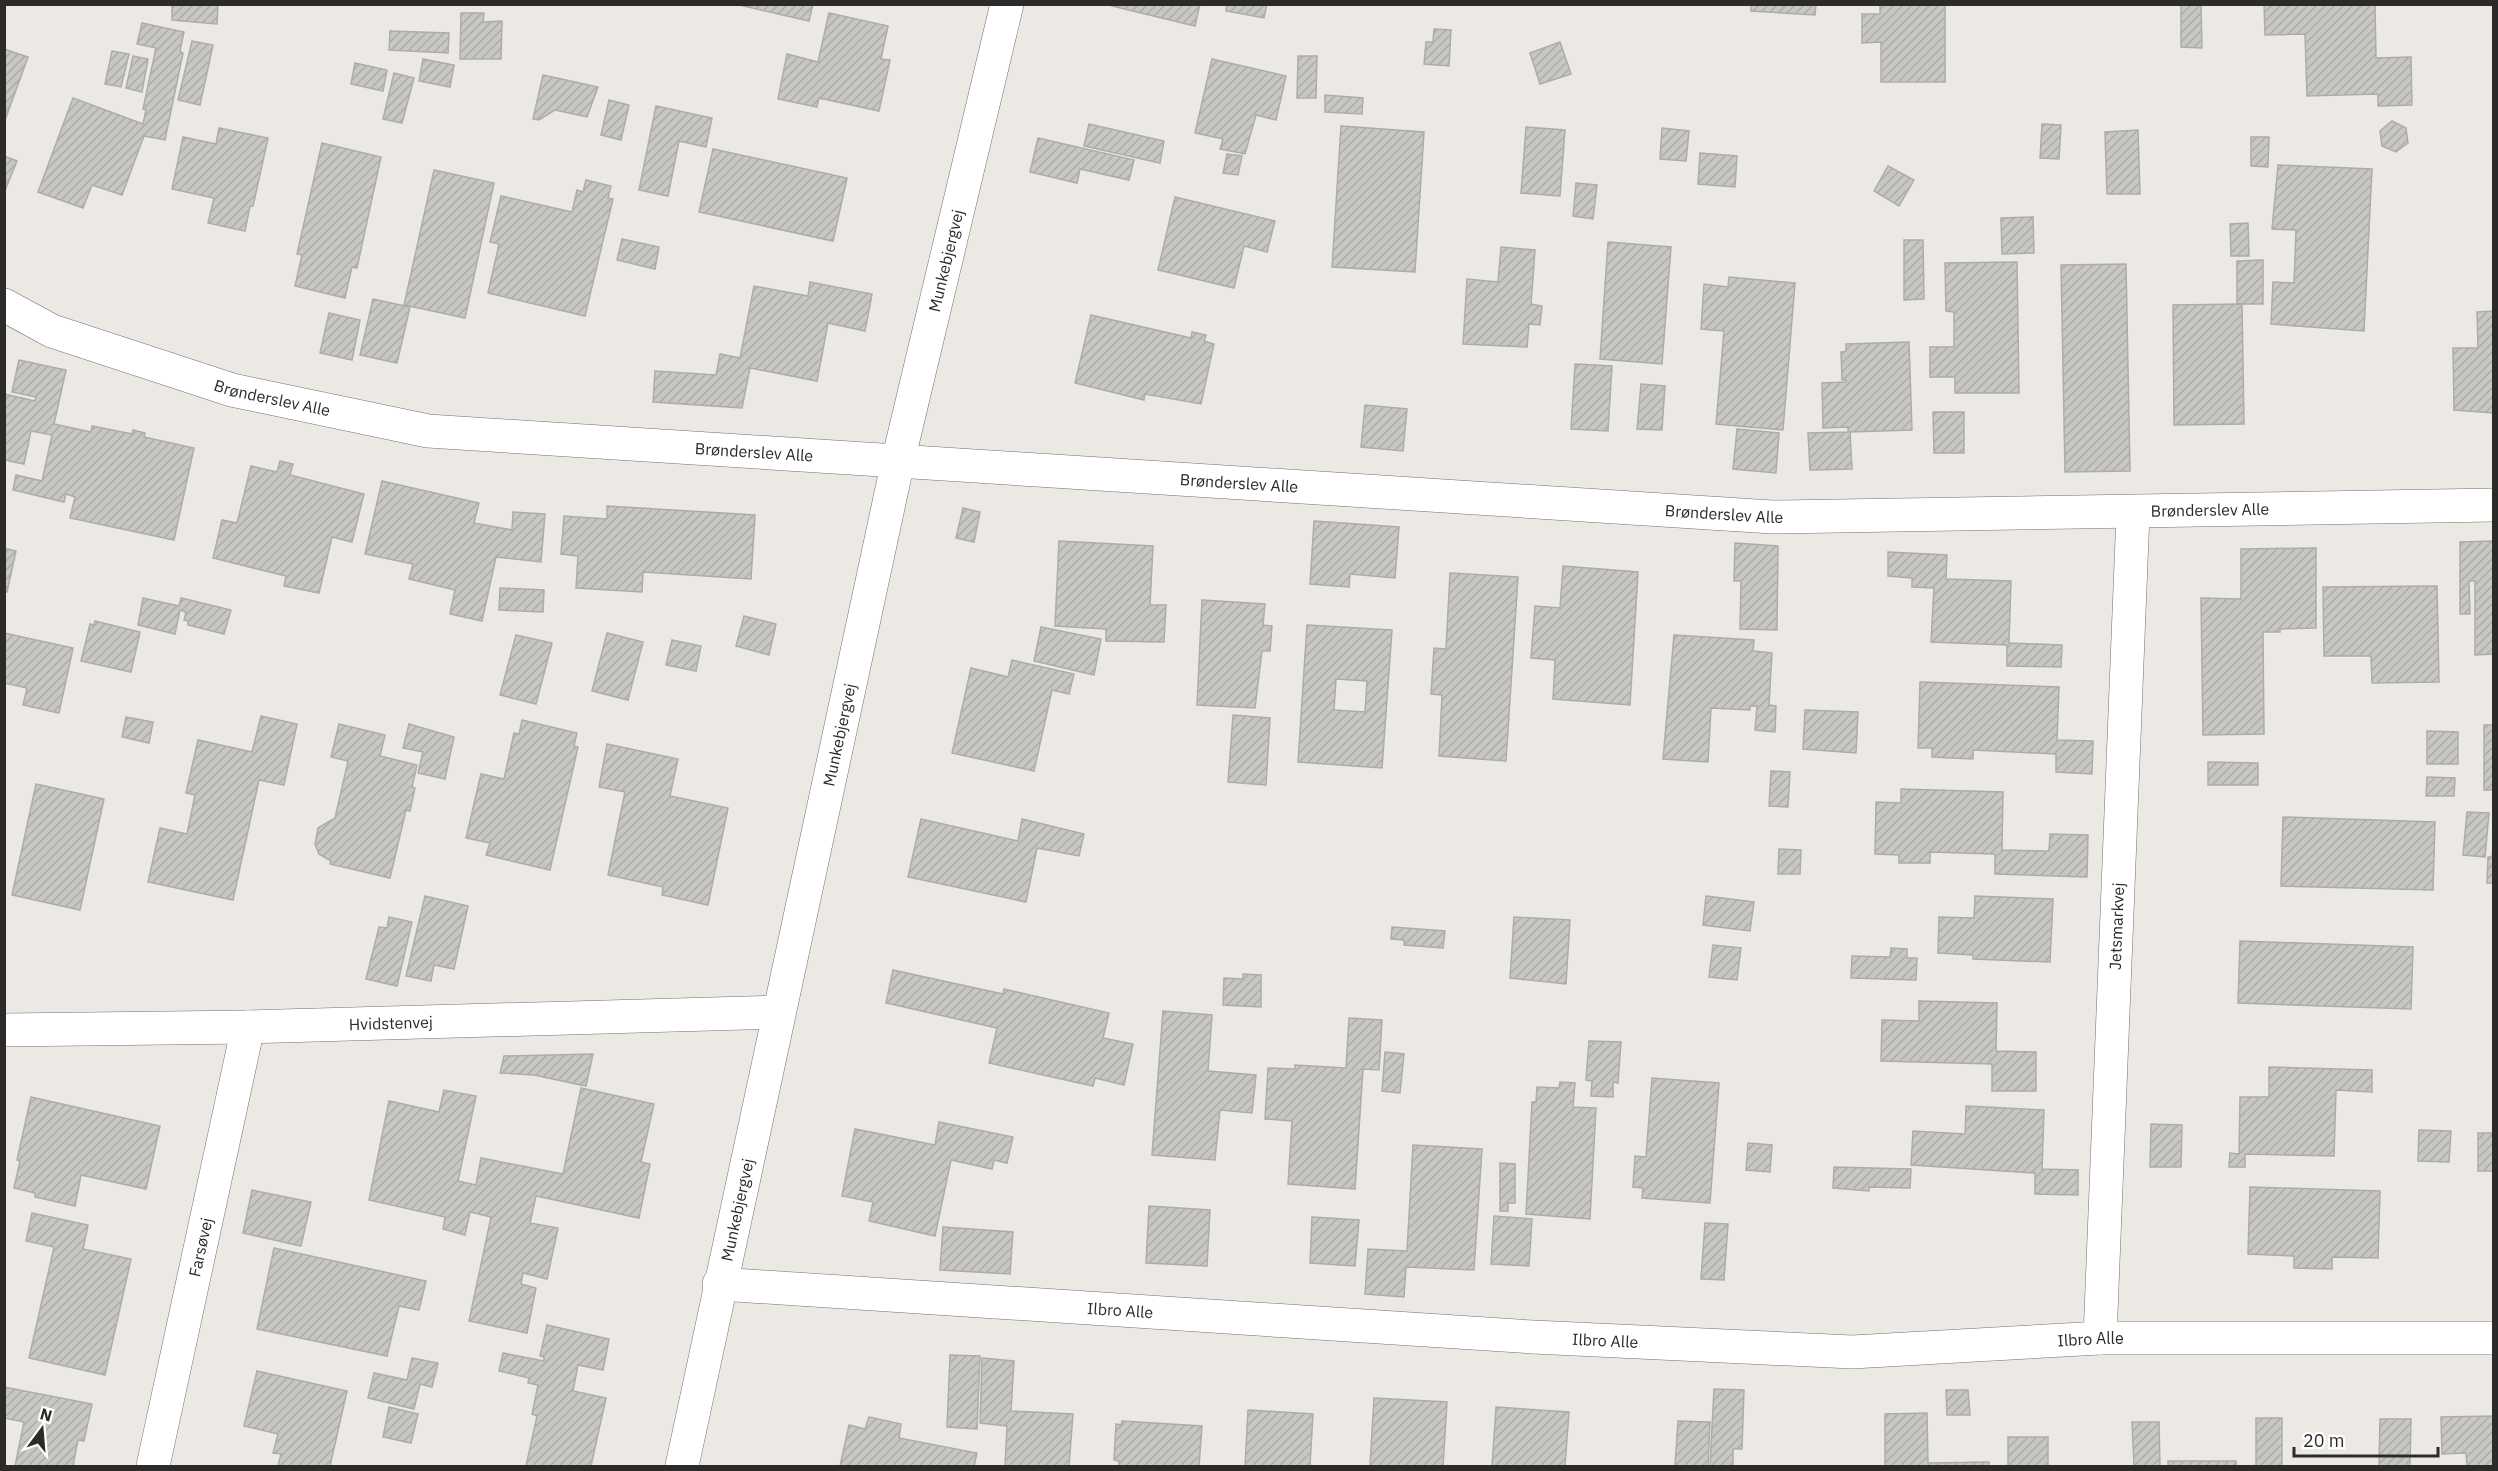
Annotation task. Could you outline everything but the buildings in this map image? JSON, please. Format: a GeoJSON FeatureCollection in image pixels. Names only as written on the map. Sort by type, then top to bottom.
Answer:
{"type":"FeatureCollection","features":[{"type":"Feature","properties":{"kind":"street","name":"Munkebjergvej"},"geometry":{"type":"LineString","coordinates":[[682,1467],[719,1284],[898,460],[1007,4]]}},
{"type":"Feature","properties":{"kind":"street","name":"Brønderslev Alle"},"geometry":{"type":"LineString","coordinates":[[4,305],[52,331],[232,390],[428,431],[1772,517],[2133,513],[2493,505]]}},
{"type":"Feature","properties":{"kind":"street","name":"Jetsmarkvej"},"geometry":{"type":"LineString","coordinates":[[2100,1338],[2133,513]]}},
{"type":"Feature","properties":{"kind":"street","name":"Hvidstenvej"},"geometry":{"type":"LineString","coordinates":[[4,1030],[248,1027],[778,1012]]}},
{"type":"Feature","properties":{"kind":"street","name":"Farsøvej"},"geometry":{"type":"LineString","coordinates":[[153,1467],[248,1027]]}},
{"type":"Feature","properties":{"kind":"street","name":"Ilbro Alle"},"geometry":{"type":"LineString","coordinates":[[719,1284],[1533,1337],[1852,1352],[2100,1338],[2493,1338]]}}]}
